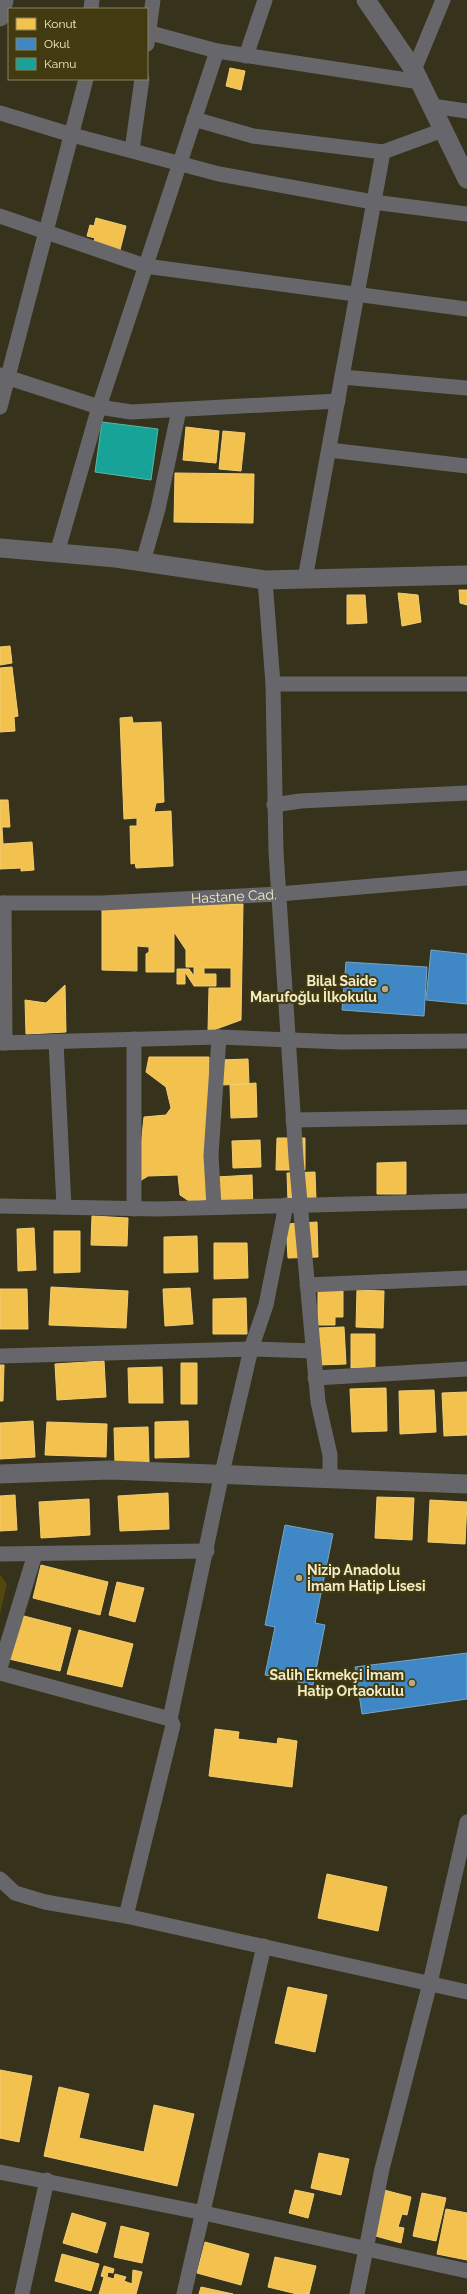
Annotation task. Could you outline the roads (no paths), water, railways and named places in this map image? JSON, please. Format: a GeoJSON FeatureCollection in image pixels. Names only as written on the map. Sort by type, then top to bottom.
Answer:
{"type":"FeatureCollection","features":[{"type":"Feature","properties":{"kind":"street"},"geometry":{"type":"LineString","coordinates":[[153,0],[148,36],[246,56],[417,76]]}},
{"type":"Feature","properties":{"kind":"street"},"geometry":{"type":"LineString","coordinates":[[246,56],[265,0]]}},
{"type":"Feature","properties":{"kind":"street"},"geometry":{"type":"LineString","coordinates":[[366,0],[417,76],[467,178]]}},
{"type":"Feature","properties":{"kind":"street"},"geometry":{"type":"LineString","coordinates":[[417,76],[442,0]]}},
{"type":"Feature","properties":{"kind":"street"},"geometry":{"type":"LineString","coordinates":[[56,553],[99,407],[217,51]]}},
{"type":"Feature","properties":{"kind":"street"},"geometry":{"type":"LineString","coordinates":[[0,407],[4,376],[46,233],[86,80]]}},
{"type":"Feature","properties":{"kind":"street"},"geometry":{"type":"LineString","coordinates":[[132,150],[142,80]]}},
{"type":"Feature","properties":{"kind":"street"},"geometry":{"type":"LineString","coordinates":[[432,106],[467,111]]}},
{"type":"Feature","properties":{"kind":"street"},"geometry":{"type":"LineString","coordinates":[[0,113],[72,135],[180,162],[219,174],[373,202],[467,214]]}},
{"type":"Feature","properties":{"kind":"street"},"geometry":{"type":"LineString","coordinates":[[194,119],[253,136],[383,152],[443,130]]}},
{"type":"Feature","properties":{"kind":"street"},"geometry":{"type":"LineString","coordinates":[[305,579],[383,152]]}},
{"type":"Feature","properties":{"kind":"street"},"geometry":{"type":"LineString","coordinates":[[0,216],[145,266],[467,309]]}},
{"type":"Feature","properties":{"kind":"street"},"geometry":{"type":"LineString","coordinates":[[4,376],[99,407],[131,412],[338,401]]}},
{"type":"Feature","properties":{"kind":"street"},"geometry":{"type":"LineString","coordinates":[[342,377],[467,388]]}},
{"type":"Feature","properties":{"kind":"street"},"geometry":{"type":"LineString","coordinates":[[143,562],[158,509],[179,410]]}},
{"type":"Feature","properties":{"kind":"street"},"geometry":{"type":"LineString","coordinates":[[329,450],[467,466]]}},
{"type":"Feature","properties":{"kind":"street"},"geometry":{"type":"LineString","coordinates":[[0,548],[143,562],[265,580],[467,576]]}},
{"type":"Feature","properties":{"kind":"street"},"geometry":{"type":"LineString","coordinates":[[265,580],[274,684],[274,805],[293,1120],[293,1205],[307,1285],[315,1378],[318,1402],[330,1455],[330,1478]]}},
{"type":"Feature","properties":{"kind":"street"},"geometry":{"type":"LineString","coordinates":[[274,684],[467,684]]}},
{"type":"Feature","properties":{"kind":"street"},"geometry":{"type":"LineString","coordinates":[[274,805],[300,801],[467,793]]}},
{"type":"Feature","properties":{"kind":"street","name":"Hastane Cad."},"geometry":{"type":"LineString","coordinates":[[2,903],[102,903],[279,894],[467,878]]}},
{"type":"Feature","properties":{"kind":"street"},"geometry":{"type":"LineString","coordinates":[[2,903],[2,1043],[219,1037],[288,1040],[467,1041]]}},
{"type":"Feature","properties":{"kind":"street"},"geometry":{"type":"LineString","coordinates":[[214,1207],[211,1155],[219,1037]]}},
{"type":"Feature","properties":{"kind":"street"},"geometry":{"type":"LineString","coordinates":[[134,1039],[134,1209]]}},
{"type":"Feature","properties":{"kind":"street"},"geometry":{"type":"LineString","coordinates":[[56,1042],[64,1207]]}},
{"type":"Feature","properties":{"kind":"street"},"geometry":{"type":"LineString","coordinates":[[293,1120],[467,1117]]}},
{"type":"Feature","properties":{"kind":"street"},"geometry":{"type":"LineString","coordinates":[[0,1206],[134,1209],[467,1201]]}},
{"type":"Feature","properties":{"kind":"street"},"geometry":{"type":"LineString","coordinates":[[126,1916],[173,1725],[170,1719],[207,1551],[222,1473],[251,1349],[266,1305],[293,1205]]}},
{"type":"Feature","properties":{"kind":"street"},"geometry":{"type":"LineString","coordinates":[[307,1285],[467,1278]]}},
{"type":"Feature","properties":{"kind":"street"},"geometry":{"type":"LineString","coordinates":[[0,1356],[251,1349],[313,1351]]}},
{"type":"Feature","properties":{"kind":"street"},"geometry":{"type":"LineString","coordinates":[[315,1378],[467,1369]]}},
{"type":"Feature","properties":{"kind":"street"},"geometry":{"type":"LineString","coordinates":[[0,1474],[110,1470],[222,1473],[467,1484]]}},
{"type":"Feature","properties":{"kind":"street"},"geometry":{"type":"LineString","coordinates":[[0,1554],[207,1551]]}},
{"type":"Feature","properties":{"kind":"street"},"geometry":{"type":"LineString","coordinates":[[0,1668],[35,1554]]}},
{"type":"Feature","properties":{"kind":"street"},"geometry":{"type":"LineString","coordinates":[[0,1673],[170,1719]]}},
{"type":"Feature","properties":{"kind":"street"},"geometry":{"type":"LineString","coordinates":[[357,2294],[382,2169],[430,1983],[467,1822]]}},
{"type":"Feature","properties":{"kind":"street"},"geometry":{"type":"LineString","coordinates":[[0,1881],[16,1893],[45,1902],[126,1916],[467,1992]]}},
{"type":"Feature","properties":{"kind":"street"},"geometry":{"type":"LineString","coordinates":[[184,2294],[204,2213],[264,1946]]}},
{"type":"Feature","properties":{"kind":"street"},"geometry":{"type":"LineString","coordinates":[[0,2172],[47,2180],[204,2213],[467,2271]]}},
{"type":"Feature","properties":{"kind":"street"},"geometry":{"type":"LineString","coordinates":[[22,2294],[47,2180]]}},
{"type":"Feature","properties":{"kind":"place","name":"Bilal Saide Marufoğlu İlkokulu"},"geometry":{"type":"Point","coordinates":[385,989]}},
{"type":"Feature","properties":{"kind":"place","name":"Nizip Anadolu İmam Hatip Lisesi"},"geometry":{"type":"Point","coordinates":[299,1578]}},
{"type":"Feature","properties":{"kind":"place","name":"Salih Ekmekçi İmam Hatip Ortaokulu"},"geometry":{"type":"Point","coordinates":[412,1683]}}]}
